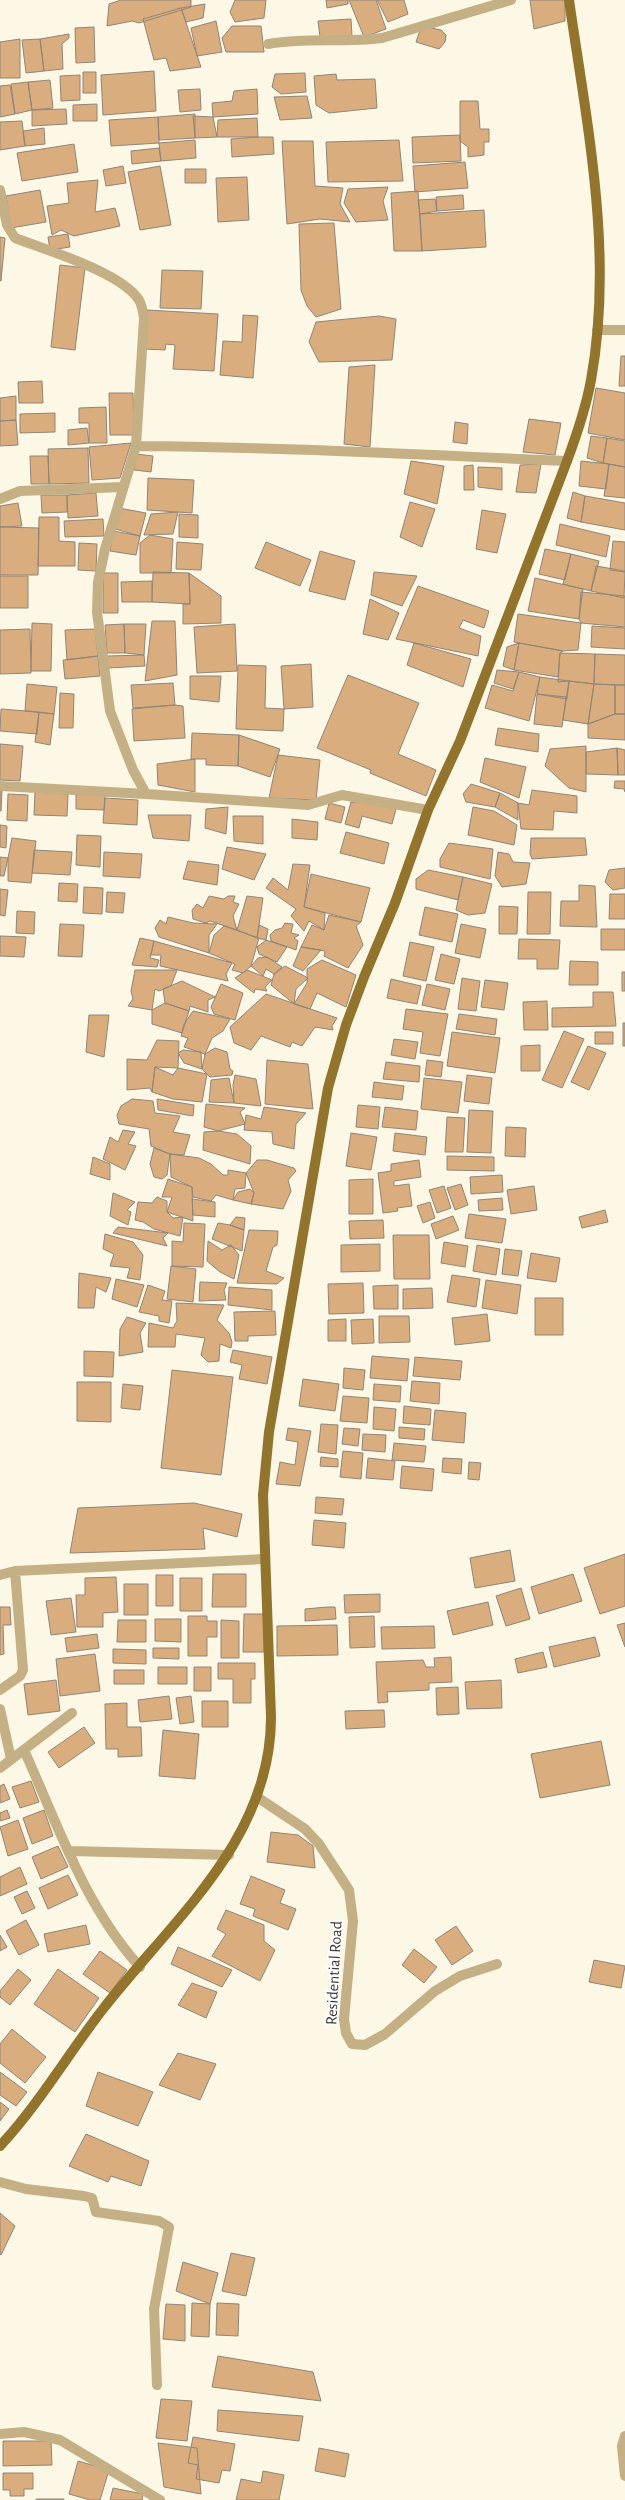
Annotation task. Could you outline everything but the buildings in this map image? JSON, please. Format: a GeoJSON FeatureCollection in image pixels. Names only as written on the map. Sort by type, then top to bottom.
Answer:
{"type":"FeatureCollection","features":[{"type":"Feature","properties":{"kind":"main road"},"geometry":{"type":"LineString","coordinates":[[0,2146],[41,2098],[105,2007],[174,1927],[229,1855],[256,1797],[264,1775],[271,1728],[263,1495],[269,1432],[328,1088],[346,1025],[395,902],[428,810],[460,741],[567,461],[582,417],[591,379],[597,330],[598,212],[570,0]]}},
{"type":"Feature","properties":{"kind":"street"},"geometry":{"type":"LineString","coordinates":[[268,44],[294,40],[362,41],[382,38],[511,0]]}},
{"type":"Feature","properties":{"kind":"street"},"geometry":{"type":"LineString","coordinates":[[0,190],[7,225],[15,238],[84,265],[123,284],[139,300],[144,318],[136,446],[105,549],[98,582],[97,612],[110,711],[133,770],[146,794]]}},
{"type":"Feature","properties":{"kind":"street"},"geometry":{"type":"LineString","coordinates":[[597,330],[625,330]]}},
{"type":"Feature","properties":{"kind":"street"},"geometry":{"type":"LineString","coordinates":[[136,446],[268,447],[353,453],[567,461]]}},
{"type":"Feature","properties":{"kind":"street"},"geometry":{"type":"LineString","coordinates":[[0,499],[20,491],[123,487]]}},
{"type":"Feature","properties":{"kind":"street"},"geometry":{"type":"LineString","coordinates":[[0,786],[308,805],[342,795],[428,810]]}},
{"type":"Feature","properties":{"kind":"street"},"geometry":{"type":"LineString","coordinates":[[0,1575],[15,1571],[264,1559]]}},
{"type":"Feature","properties":{"kind":"street"},"geometry":{"type":"LineString","coordinates":[[0,1690],[20,1676],[23,1670],[15,1571]]}},
{"type":"Feature","properties":{"kind":"street"},"geometry":{"type":"LineString","coordinates":[[0,1709],[11,1759]]}},
{"type":"Feature","properties":{"kind":"street"},"geometry":{"type":"LineString","coordinates":[[0,1768],[72,1714]]}},
{"type":"Feature","properties":{"kind":"street"},"geometry":{"type":"LineString","coordinates":[[24,1750],[103,1919],[120,1945],[140,1967]]}},
{"type":"Feature","properties":{"kind":"street","name":"Residential Road"},"geometry":{"type":"LineString","coordinates":[[256,1797],[306,1829],[319,1844],[349,1890],[353,1921],[344,2019],[346,2033],[352,2044],[365,2045],[385,2034],[435,1991],[460,1976],[497,1964]]}},
{"type":"Feature","properties":{"kind":"street"},"geometry":{"type":"LineString","coordinates":[[70,1851],[229,1855]]}},
{"type":"Feature","properties":{"kind":"street"},"geometry":{"type":"LineString","coordinates":[[0,2182],[26,2189],[92,2198],[96,2212],[159,2221],[170,2227],[154,2309],[157,2385]]}},
{"type":"Feature","properties":{"kind":"street"},"geometry":{"type":"LineString","coordinates":[[0,2434],[24,2432],[60,2440],[160,2500]]}},
{"type":"Feature","properties":{"kind":"street"},"geometry":{"type":"LineString","coordinates":[[625,2436],[622,2446],[625,2476]]}}]}
